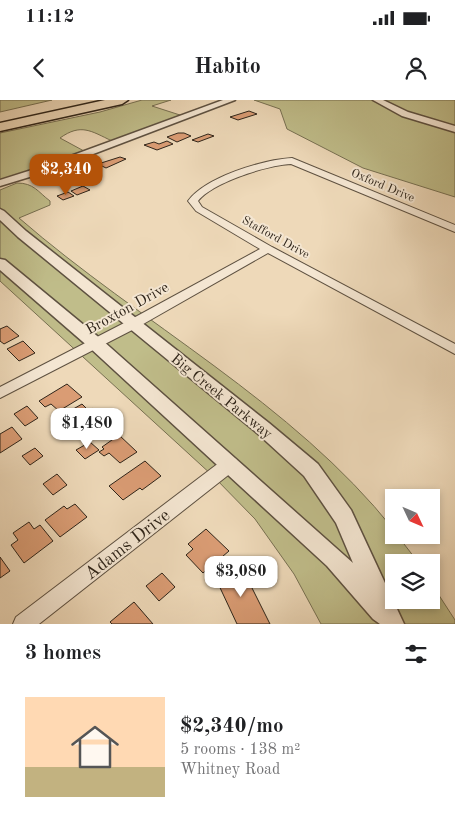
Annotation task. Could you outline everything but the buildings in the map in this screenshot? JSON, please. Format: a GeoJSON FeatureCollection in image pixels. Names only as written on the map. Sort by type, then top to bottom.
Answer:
{"type":"FeatureCollection","features":[{"type":"Feature","properties":{"kind":"highway"},"geometry":{"type":"LineString","coordinates":[[0,119],[89,100]]}},
{"type":"Feature","properties":{"kind":"highway"},"geometry":{"type":"LineString","coordinates":[[0,127],[122,100]]}},
{"type":"Feature","properties":{"kind":"street"},"geometry":{"type":"LineString","coordinates":[[0,183],[42,170],[231,100]]}},
{"type":"Feature","properties":{"kind":"street"},"geometry":{"type":"LineString","coordinates":[[377,100],[405,114],[455,130]]}},
{"type":"Feature","properties":{"kind":"street","name":"Stafford Drive"},"geometry":{"type":"LineString","coordinates":[[302,165],[284,161],[264,164],[200,192],[193,201],[199,209],[268,249],[455,350]]}},
{"type":"Feature","properties":{"kind":"street","name":"Oxford Drive"},"geometry":{"type":"LineString","coordinates":[[302,165],[455,229]]}},
{"type":"Feature","properties":{"kind":"street","name":"Big Creek Parkway"},"geometry":{"type":"LineString","coordinates":[[0,213],[22,234],[263,428],[311,470],[344,517],[392,623]]}},
{"type":"Feature","properties":{"kind":"street","name":"Broxton Drive"},"geometry":{"type":"LineString","coordinates":[[0,394],[133,324],[268,249]]}},
{"type":"Feature","properties":{"kind":"street","name":"Big Creek Parkway"},"geometry":{"type":"LineString","coordinates":[[0,263],[96,344],[335,559],[392,623]]}},
{"type":"Feature","properties":{"kind":"street","name":"Adams Drive"},"geometry":{"type":"LineString","coordinates":[[24,624],[230,464]]}},
{"type":"Feature","properties":{"kind":"shaded area"},"geometry":{"type":"Polygon","coordinates":[[[0,100],[52,100],[0,112],[0,100]]]}},
{"type":"Feature","properties":{"kind":"shaded area"},"geometry":{"type":"Polygon","coordinates":[[[142,100],[171,100],[152,106],[183,116],[112,141],[86,130],[67,133],[60,138],[84,151],[0,182],[0,133],[100,112],[142,100]]]}},
{"type":"Feature","properties":{"kind":"shaded area"},"geometry":{"type":"Polygon","coordinates":[[[254,100],[455,100],[455,197],[363,168],[287,129],[280,109],[254,100]]]}},
{"type":"Feature","properties":{"kind":"shaded area"},"geometry":{"type":"Polygon","coordinates":[[[17,183],[23,183],[39,191],[50,201],[50,205],[19,218],[66,257],[263,403],[310,442],[354,484],[385,520],[385,544],[404,544],[412,554],[385,554],[385,609],[440,609],[440,597],[455,620],[455,624],[321,624],[294,574],[255,519],[213,476],[0,281],[0,190],[17,183]]]}}]}
